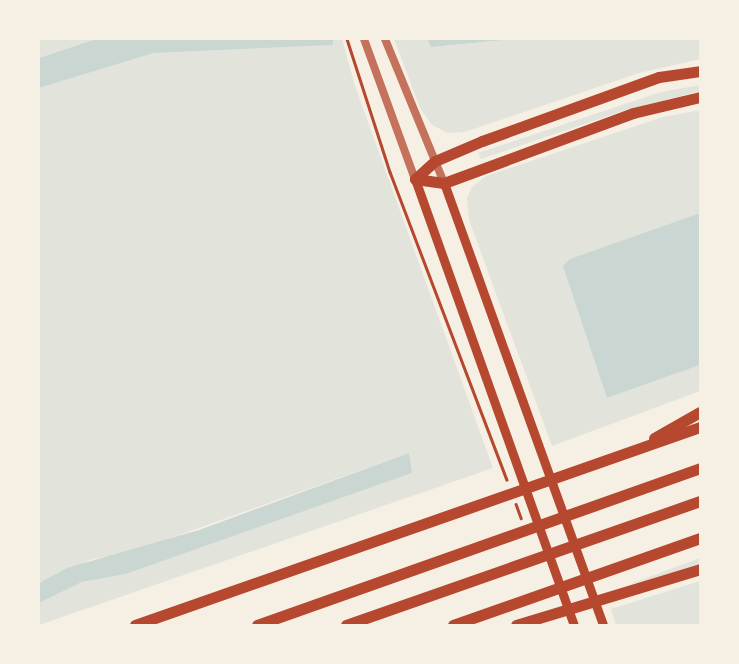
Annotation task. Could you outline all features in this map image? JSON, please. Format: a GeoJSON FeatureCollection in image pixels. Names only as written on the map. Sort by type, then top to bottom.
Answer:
{"type":"FeatureCollection","features":[{"type":"Feature","properties":{"kind":"highway"},"geometry":{"type":"LineString","coordinates":[[415,179],[435,161],[659,77],[700,71]]}},
{"type":"Feature","properties":{"kind":"highway"},"geometry":{"type":"LineString","coordinates":[[415,179],[444,183],[633,113],[700,96]]}},
{"type":"Feature","properties":{"kind":"highway"},"geometry":{"type":"LineString","coordinates":[[624,454],[700,412]]}},
{"type":"Feature","properties":{"kind":"highway"},"geometry":{"type":"LineString","coordinates":[[135,625],[700,427]]}},
{"type":"Feature","properties":{"kind":"highway"},"geometry":{"type":"LineString","coordinates":[[257,625],[700,468]]}},
{"type":"Feature","properties":{"kind":"highway"},"geometry":{"type":"LineString","coordinates":[[346,625],[700,501]]}},
{"type":"Feature","properties":{"kind":"highway"},"geometry":{"type":"LineString","coordinates":[[453,625],[700,538]]}},
{"type":"Feature","properties":{"kind":"highway"},"geometry":{"type":"LineString","coordinates":[[516,625],[700,569]]}},
{"type":"Feature","properties":{"kind":"main road"},"geometry":{"type":"LineString","coordinates":[[415,179],[574,625]]}},
{"type":"Feature","properties":{"kind":"main road"},"geometry":{"type":"LineString","coordinates":[[444,183],[534,427],[603,625]]}},
{"type":"Feature","properties":{"kind":"street"},"geometry":{"type":"LineString","coordinates":[[364,39],[415,179]]}},
{"type":"Feature","properties":{"kind":"street"},"geometry":{"type":"LineString","coordinates":[[385,39],[444,183]]}},
{"type":"Feature","properties":{"kind":"path"},"geometry":{"type":"LineString","coordinates":[[347,39],[394,181],[493,441]]}},
{"type":"Feature","properties":{"kind":"shaded area"},"geometry":{"type":"Polygon","coordinates":[[[39,39],[96,39],[39,58],[39,39]]]}},
{"type":"Feature","properties":{"kind":"shaded area"},"geometry":{"type":"Polygon","coordinates":[[[96,39],[333,39],[333,45],[154,53],[39,88],[39,58],[96,39]]]}},
{"type":"Feature","properties":{"kind":"shaded area"},"geometry":{"type":"Polygon","coordinates":[[[333,39],[342,39],[355,86],[493,468],[39,625],[39,603],[82,582],[126,574],[412,473],[409,453],[126,554],[93,559],[39,583],[39,88],[154,53],[332,45],[333,39]]]}},
{"type":"Feature","properties":{"kind":"shaded area"},"geometry":{"type":"Polygon","coordinates":[[[394,39],[427,39],[431,47],[515,39],[700,39],[700,59],[639,73],[465,132],[447,133],[431,124],[420,108],[394,39]]]}},
{"type":"Feature","properties":{"kind":"shaded area"},"geometry":{"type":"Polygon","coordinates":[[[427,39],[515,39],[431,47],[427,39]]]}},
{"type":"Feature","properties":{"kind":"shaded area"},"geometry":{"type":"Polygon","coordinates":[[[700,85],[700,91],[617,113],[481,159],[478,153],[661,92],[700,85]]]}},
{"type":"Feature","properties":{"kind":"shaded area"},"geometry":{"type":"Polygon","coordinates":[[[700,110],[700,213],[571,259],[607,398],[700,365],[700,391],[552,446],[469,220],[467,198],[472,187],[486,176],[663,117],[700,110]]]}},
{"type":"Feature","properties":{"kind":"shaded area"},"geometry":{"type":"Polygon","coordinates":[[[700,213],[700,365],[607,398],[563,266],[570,259],[700,213]]]}},
{"type":"Feature","properties":{"kind":"shaded area"},"geometry":{"type":"Polygon","coordinates":[[[409,453],[412,473],[126,574],[82,582],[39,603],[39,583],[67,568],[199,530],[409,453]]]}},
{"type":"Feature","properties":{"kind":"shaded area"},"geometry":{"type":"Polygon","coordinates":[[[700,558],[700,565],[627,585],[700,558]]]}},
{"type":"Feature","properties":{"kind":"shaded area"},"geometry":{"type":"Polygon","coordinates":[[[700,581],[700,625],[616,625],[611,609],[700,581]]]}}]}
